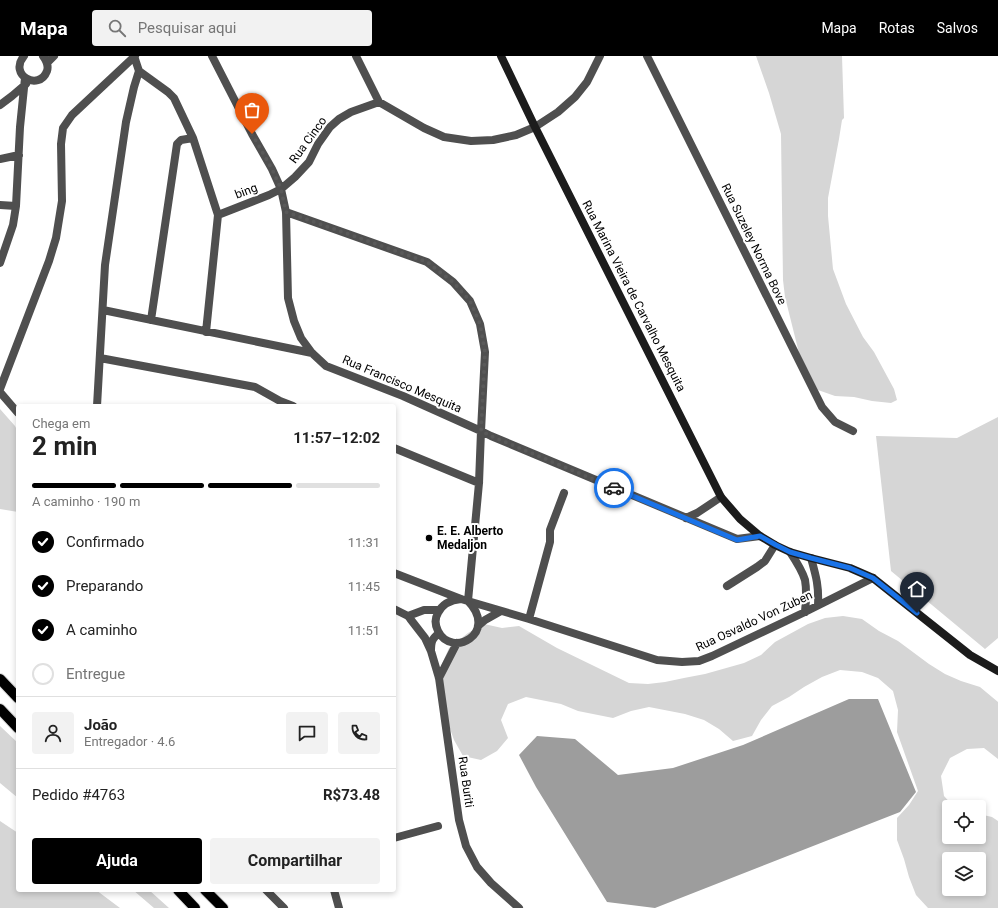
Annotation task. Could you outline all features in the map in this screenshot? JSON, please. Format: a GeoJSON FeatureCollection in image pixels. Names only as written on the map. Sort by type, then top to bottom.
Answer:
{"type":"FeatureCollection","features":[{"type":"Feature","properties":{"kind":"main road"},"geometry":{"type":"LineString","coordinates":[[0,679],[16,696]]}},
{"type":"Feature","properties":{"kind":"main road"},"geometry":{"type":"LineString","coordinates":[[0,709],[16,726]]}},
{"type":"Feature","properties":{"kind":"main road"},"geometry":{"type":"LineString","coordinates":[[180,892],[195,908]]}},
{"type":"Feature","properties":{"kind":"main road"},"geometry":{"type":"LineString","coordinates":[[207,892],[223,908]]}},
{"type":"Feature","properties":{"kind":"street"},"geometry":{"type":"LineString","coordinates":[[0,263],[13,225],[16,206],[20,127],[26,81],[19,69],[20,60],[24,56]]}},
{"type":"Feature","properties":{"kind":"street"},"geometry":{"type":"LineString","coordinates":[[0,105],[12,96],[26,81],[40,79],[44,76],[48,67],[45,60],[54,56]]}},
{"type":"Feature","properties":{"kind":"street"},"geometry":{"type":"LineString","coordinates":[[0,389],[49,261],[56,238],[62,200],[61,144],[63,128],[72,115],[135,56],[139,71],[126,122],[106,265],[97,404]]}},
{"type":"Feature","properties":{"kind":"street","name":"Rua Francisco Mesquita"},"geometry":{"type":"LineString","coordinates":[[212,56],[252,134],[272,169],[281,189],[286,212],[288,298],[294,321],[301,338],[312,353],[326,366],[403,396],[491,436],[737,540],[760,536]]}},
{"type":"Feature","properties":{"kind":"street"},"geometry":{"type":"LineString","coordinates":[[356,56],[379,102],[424,128],[444,137],[471,141],[494,140],[516,135],[535,127],[558,112],[575,97],[587,82],[600,56]]}},
{"type":"Feature","properties":{"kind":"street","name":"Rua Marina Vieira de Carvalho Mesquita"},"geometry":{"type":"LineString","coordinates":[[501,56],[535,127],[721,497],[740,519],[760,536]]}},
{"type":"Feature","properties":{"kind":"street","name":"Rua Suzeley Norma Bove"},"geometry":{"type":"LineString","coordinates":[[647,56],[822,407],[835,422],[853,431]]}},
{"type":"Feature","properties":{"kind":"street"},"geometry":{"type":"LineString","coordinates":[[139,71],[174,98],[193,138],[218,215],[206,332]]}},
{"type":"Feature","properties":{"kind":"street","name":"Rua Cinco"},"geometry":{"type":"LineString","coordinates":[[281,189],[309,162],[318,144],[330,127],[339,119],[351,112],[379,102]]}},
{"type":"Feature","properties":{"kind":"street"},"geometry":{"type":"LineString","coordinates":[[151,320],[177,144],[181,140],[193,138]]}},
{"type":"Feature","properties":{"kind":"street"},"geometry":{"type":"LineString","coordinates":[[0,158],[19,155]]}},
{"type":"Feature","properties":{"kind":"street","name":"bing"},"geometry":{"type":"LineString","coordinates":[[218,215],[281,189]]}},
{"type":"Feature","properties":{"kind":"street"},"geometry":{"type":"LineString","coordinates":[[0,205],[16,206]]}},
{"type":"Feature","properties":{"kind":"street"},"geometry":{"type":"LineString","coordinates":[[286,212],[427,262],[453,282],[470,301],[480,324],[485,352],[479,483],[464,600]]}},
{"type":"Feature","properties":{"kind":"street"},"geometry":{"type":"LineString","coordinates":[[103,310],[312,353]]}},
{"type":"Feature","properties":{"kind":"street"},"geometry":{"type":"LineString","coordinates":[[100,358],[255,387],[288,404]]}},
{"type":"Feature","properties":{"kind":"street"},"geometry":{"type":"LineString","coordinates":[[0,392],[16,411]]}},
{"type":"Feature","properties":{"kind":"street"},"geometry":{"type":"LineString","coordinates":[[396,449],[479,483]]}},
{"type":"Feature","properties":{"kind":"street"},"geometry":{"type":"LineString","coordinates":[[529,619],[550,542],[550,530],[564,493]]}},
{"type":"Feature","properties":{"kind":"street"},"geometry":{"type":"LineString","coordinates":[[686,518],[697,513],[721,497]]}},
{"type":"Feature","properties":{"kind":"street"},"geometry":{"type":"LineString","coordinates":[[760,536],[790,552],[850,568],[873,578],[970,655],[998,672]]}},
{"type":"Feature","properties":{"kind":"street"},"geometry":{"type":"LineString","coordinates":[[727,586],[765,561],[776,545]]}},
{"type":"Feature","properties":{"kind":"street"},"geometry":{"type":"LineString","coordinates":[[790,552],[800,568],[805,580],[805,612]]}},
{"type":"Feature","properties":{"kind":"street"},"geometry":{"type":"LineString","coordinates":[[811,558],[817,577],[819,590],[818,605]]}},
{"type":"Feature","properties":{"kind":"street","name":"Rua Osvaldo Von Zuben"},"geometry":{"type":"LineString","coordinates":[[396,574],[464,600],[657,660],[682,662],[699,661],[712,656],[873,578]]}},
{"type":"Feature","properties":{"kind":"street"},"geometry":{"type":"LineString","coordinates":[[455,599],[464,600],[473,606],[476,612],[478,626],[476,633],[464,642],[452,642],[442,637],[439,633],[436,627],[437,615],[444,605],[449,602],[455,599]]}},
{"type":"Feature","properties":{"kind":"street"},"geometry":{"type":"LineString","coordinates":[[396,610],[408,616],[424,610],[440,610]]}},
{"type":"Feature","properties":{"kind":"street"},"geometry":{"type":"LineString","coordinates":[[478,626],[485,620],[501,611]]}},
{"type":"Feature","properties":{"kind":"street","name":"Rua Buriti"},"geometry":{"type":"LineString","coordinates":[[408,616],[425,638],[439,678],[460,820],[466,846],[477,867],[491,883],[519,908]]}},
{"type":"Feature","properties":{"kind":"street"},"geometry":{"type":"LineString","coordinates":[[430,651],[433,638],[439,633]]}},
{"type":"Feature","properties":{"kind":"street"},"geometry":{"type":"LineString","coordinates":[[439,678],[457,643]]}},
{"type":"Feature","properties":{"kind":"street"},"geometry":{"type":"LineString","coordinates":[[396,837],[438,826]]}},
{"type":"Feature","properties":{"kind":"street"},"geometry":{"type":"LineString","coordinates":[[268,892],[284,908]]}},
{"type":"Feature","properties":{"kind":"street"},"geometry":{"type":"LineString","coordinates":[[335,892],[339,908]]}},
{"type":"Feature","properties":{"kind":"shaded area"},"geometry":{"type":"Polygon","coordinates":[[[756,56],[842,56],[844,118],[842,120],[828,198],[828,216],[833,269],[846,304],[863,337],[874,352],[894,389],[897,400],[891,403],[854,397],[835,396],[818,390],[799,353],[785,297],[783,280],[781,134],[756,56]]]}},
{"type":"Feature","properties":{"kind":"shaded area"},"geometry":{"type":"Polygon","coordinates":[[[0,409],[16,428],[16,512],[0,509],[0,409]]]}},
{"type":"Feature","properties":{"kind":"shaded area"},"geometry":{"type":"Polygon","coordinates":[[[998,417],[998,638],[985,649],[891,571],[876,436],[957,438],[998,417]]]}},
{"type":"Feature","properties":{"kind":"shaded area"},"geometry":{"type":"Polygon","coordinates":[[[843,616],[862,619],[879,631],[898,641],[945,674],[980,687],[998,702],[998,759],[984,748],[967,749],[950,758],[941,776],[944,796],[948,800],[942,800],[942,844],[986,844],[986,816],[998,821],[998,908],[928,908],[916,895],[897,840],[897,818],[909,805],[918,791],[897,732],[898,710],[893,691],[878,678],[862,672],[840,670],[822,677],[772,706],[761,720],[752,736],[733,741],[719,729],[704,720],[685,714],[649,707],[631,711],[613,718],[578,711],[561,704],[526,697],[508,704],[501,720],[508,738],[497,751],[481,760],[463,756],[454,740],[438,686],[441,666],[449,648],[468,633],[484,624],[502,628],[519,626],[557,648],[629,683],[648,684],[705,674],[744,663],[761,655],[775,642],[808,624],[825,618],[843,616]]]}},
{"type":"Feature","properties":{"kind":"shaded area"},"geometry":{"type":"Polygon","coordinates":[[[849,699],[878,699],[916,792],[900,812],[655,908],[607,902],[536,787],[519,755],[537,736],[575,739],[618,775],[673,768],[743,745],[849,699]]]}},
{"type":"Feature","properties":{"kind":"shaded area"},"geometry":{"type":"Polygon","coordinates":[[[0,726],[16,741],[16,796],[0,783],[0,726]]]}},
{"type":"Feature","properties":{"kind":"shaded area"},"geometry":{"type":"Polygon","coordinates":[[[0,821],[16,832],[16,892],[99,892],[120,908],[0,908],[0,821]]]}},
{"type":"Feature","properties":{"kind":"shaded area"},"geometry":{"type":"Polygon","coordinates":[[[135,892],[151,892],[169,908],[154,908],[135,892]]]}},
{"type":"Feature","properties":{"kind":"way so far"},"geometry":{"type":"LineString","coordinates":[[252,134],[272,169],[281,189],[286,212],[427,262],[453,282],[470,301],[480,324],[485,352],[481,431],[614,488]]}},
{"type":"Feature","properties":{"kind":"place","name":"E. E. Alberto Medaljon"},"geometry":{"type":"Point","coordinates":[429,538]}},
{"type":"Feature","properties":{"kind":"route"},"geometry":{"type":"LineString","coordinates":[[614,488],[737,540],[760,536],[790,552],[850,568],[873,578],[917,613]]}}]}
